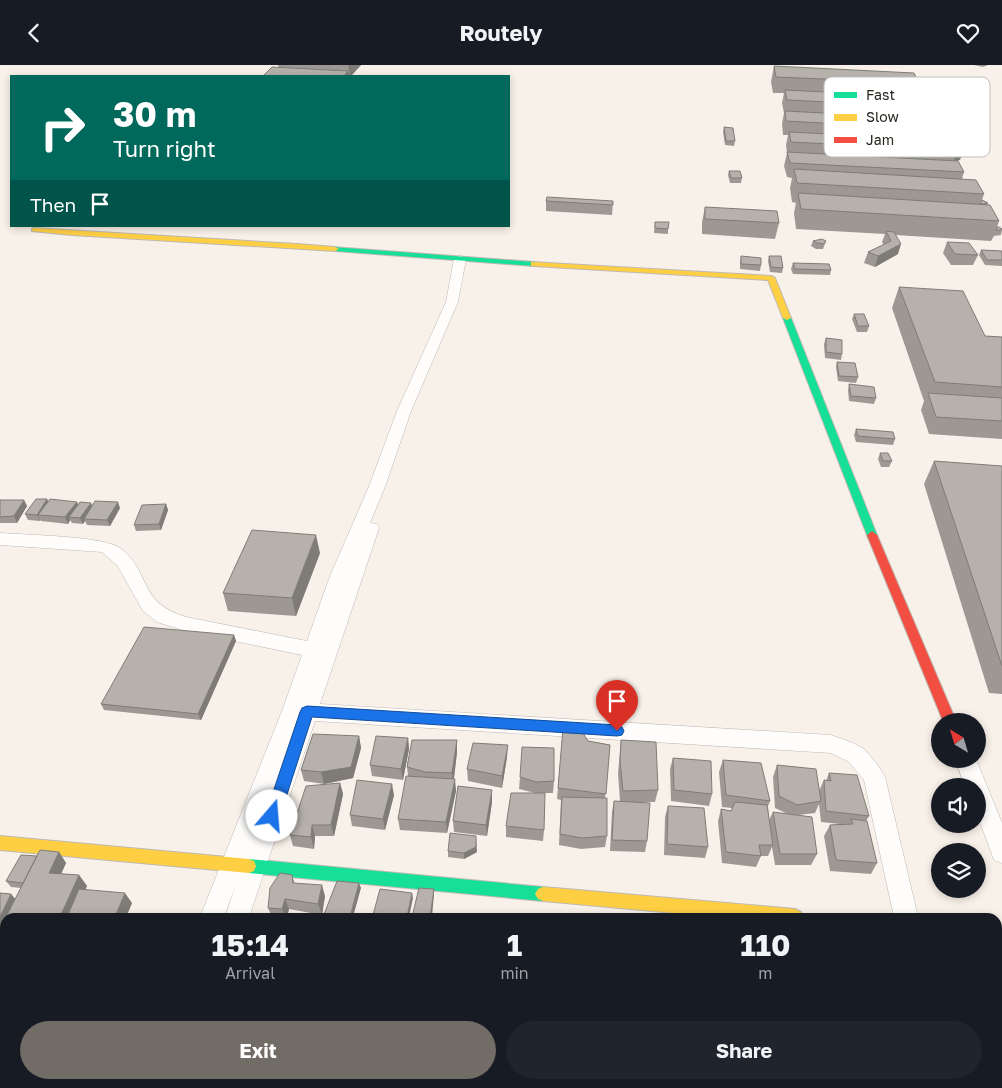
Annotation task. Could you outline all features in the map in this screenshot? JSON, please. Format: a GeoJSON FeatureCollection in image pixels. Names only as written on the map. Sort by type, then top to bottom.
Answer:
{"type":"FeatureCollection","features":[{"type":"Feature","properties":{"kind":"street"},"geometry":{"type":"LineString","coordinates":[[34,230],[132,238],[248,242],[460,259],[771,278],[882,560],[947,713]]}},
{"type":"Feature","properties":{"kind":"street"},"geometry":{"type":"LineString","coordinates":[[214,913],[299,711],[346,577],[409,412],[436,350],[452,302],[460,259]]}},
{"type":"Feature","properties":{"kind":"street"},"geometry":{"type":"LineString","coordinates":[[0,539],[106,547],[116,551],[124,560],[149,604],[157,613],[166,618],[186,624],[314,650]]}},
{"type":"Feature","properties":{"kind":"street"},"geometry":{"type":"LineString","coordinates":[[238,913],[255,868],[314,650],[346,577]]}},
{"type":"Feature","properties":{"kind":"street"},"geometry":{"type":"LineString","coordinates":[[299,711],[831,744],[848,749],[864,760],[874,777],[905,913]]}},
{"type":"Feature","properties":{"kind":"street"},"geometry":{"type":"LineString","coordinates":[[986,811],[1002,852]]}},
{"type":"Feature","properties":{"kind":"street"},"geometry":{"type":"LineString","coordinates":[[0,843],[751,913]]}},
{"type":"Feature","properties":{"kind":"building"},"geometry":{"type":"Polygon","coordinates":[[[774,66],[914,73],[916,77],[824,77],[824,79],[776,77],[774,66]]]}},
{"type":"Feature","properties":{"kind":"building"},"geometry":{"type":"Polygon","coordinates":[[[272,67],[348,71],[345,75],[264,75],[272,67]]]}},
{"type":"Feature","properties":{"kind":"building"},"geometry":{"type":"Polygon","coordinates":[[[785,90],[824,92],[824,102],[787,100],[785,90]]]}},
{"type":"Feature","properties":{"kind":"building"},"geometry":{"type":"Polygon","coordinates":[[[785,111],[824,113],[824,123],[786,121],[785,111]]]}},
{"type":"Feature","properties":{"kind":"building"},"geometry":{"type":"Polygon","coordinates":[[[724,127],[733,128],[735,141],[726,141],[724,127]]]}},
{"type":"Feature","properties":{"kind":"building"},"geometry":{"type":"Polygon","coordinates":[[[789,132],[824,134],[824,144],[791,142],[789,132]]]}},
{"type":"Feature","properties":{"kind":"building"},"geometry":{"type":"Polygon","coordinates":[[[787,152],[824,154],[824,157],[882,157],[958,161],[964,172],[790,163],[787,152]]]}},
{"type":"Feature","properties":{"kind":"building"},"geometry":{"type":"Polygon","coordinates":[[[794,169],[976,180],[984,194],[797,183],[794,169]]]}},
{"type":"Feature","properties":{"kind":"building"},"geometry":{"type":"Polygon","coordinates":[[[729,171],[740,171],[742,178],[731,178],[729,171]]]}},
{"type":"Feature","properties":{"kind":"building"},"geometry":{"type":"Polygon","coordinates":[[[798,193],[990,205],[999,221],[801,209],[798,193]]]}},
{"type":"Feature","properties":{"kind":"building"},"geometry":{"type":"Polygon","coordinates":[[[547,197],[613,201],[613,205],[546,201],[547,197]]]}},
{"type":"Feature","properties":{"kind":"building"},"geometry":{"type":"Polygon","coordinates":[[[982,200],[988,203],[980,203],[982,200]]]}},
{"type":"Feature","properties":{"kind":"building"},"geometry":{"type":"Polygon","coordinates":[[[705,207],[777,211],[779,223],[705,219],[705,207]]]}},
{"type":"Feature","properties":{"kind":"building"},"geometry":{"type":"Polygon","coordinates":[[[655,222],[669,222],[668,229],[655,228],[655,222]]]}},
{"type":"Feature","properties":{"kind":"building"},"geometry":{"type":"Polygon","coordinates":[[[886,231],[894,232],[901,244],[878,256],[868,252],[891,241],[886,231]]]}},
{"type":"Feature","properties":{"kind":"building"},"geometry":{"type":"Polygon","coordinates":[[[822,239],[826,241],[824,244],[813,241],[822,239]]]}},
{"type":"Feature","properties":{"kind":"building"},"geometry":{"type":"Polygon","coordinates":[[[947,242],[969,243],[978,255],[955,254],[947,242]]]}},
{"type":"Feature","properties":{"kind":"building"},"geometry":{"type":"Polygon","coordinates":[[[981,250],[1002,251],[1002,260],[987,260],[981,250]]]}},
{"type":"Feature","properties":{"kind":"building"},"geometry":{"type":"Polygon","coordinates":[[[741,256],[761,258],[761,265],[741,264],[741,256]]]}},
{"type":"Feature","properties":{"kind":"building"},"geometry":{"type":"Polygon","coordinates":[[[769,256],[781,256],[783,268],[771,267],[769,256]]]}},
{"type":"Feature","properties":{"kind":"building"},"geometry":{"type":"Polygon","coordinates":[[[793,263],[829,264],[831,270],[795,269],[793,263]]]}},
{"type":"Feature","properties":{"kind":"building"},"geometry":{"type":"Polygon","coordinates":[[[899,287],[963,291],[985,336],[1002,337],[1002,387],[935,382],[899,287]]]}},
{"type":"Feature","properties":{"kind":"building"},"geometry":{"type":"Polygon","coordinates":[[[854,314],[864,314],[869,326],[858,326],[854,314]]]}},
{"type":"Feature","properties":{"kind":"building"},"geometry":{"type":"Polygon","coordinates":[[[826,338],[842,340],[842,354],[826,352],[826,338]]]}},
{"type":"Feature","properties":{"kind":"building"},"geometry":{"type":"Polygon","coordinates":[[[837,362],[855,363],[858,377],[839,376],[837,362]]]}},
{"type":"Feature","properties":{"kind":"building"},"geometry":{"type":"Polygon","coordinates":[[[849,384],[874,387],[876,398],[851,396],[849,384]]]}},
{"type":"Feature","properties":{"kind":"building"},"geometry":{"type":"Polygon","coordinates":[[[928,393],[1002,398],[1002,421],[936,417],[928,393]]]}},
{"type":"Feature","properties":{"kind":"building"},"geometry":{"type":"Polygon","coordinates":[[[856,429],[893,432],[895,439],[858,436],[856,429]]]}},
{"type":"Feature","properties":{"kind":"building"},"geometry":{"type":"Polygon","coordinates":[[[880,453],[888,453],[892,461],[883,461],[880,453]]]}},
{"type":"Feature","properties":{"kind":"building"},"geometry":{"type":"Polygon","coordinates":[[[934,461],[1002,466],[1002,666],[934,461]]]}},
{"type":"Feature","properties":{"kind":"building"},"geometry":{"type":"Polygon","coordinates":[[[36,499],[47,499],[37,515],[25,514],[36,499]]]}},
{"type":"Feature","properties":{"kind":"building"},"geometry":{"type":"Polygon","coordinates":[[[50,499],[77,502],[65,517],[38,515],[50,499]]]}},
{"type":"Feature","properties":{"kind":"building"},"geometry":{"type":"Polygon","coordinates":[[[0,500],[24,500],[14,516],[0,517],[0,500]]]}},
{"type":"Feature","properties":{"kind":"building"},"geometry":{"type":"Polygon","coordinates":[[[95,501],[118,502],[107,520],[84,519],[95,501]]]}},
{"type":"Feature","properties":{"kind":"building"},"geometry":{"type":"Polygon","coordinates":[[[80,502],[91,503],[80,518],[69,517],[80,502]]]}},
{"type":"Feature","properties":{"kind":"building"},"geometry":{"type":"Polygon","coordinates":[[[166,504],[159,524],[134,525],[142,505],[166,504]]]}},
{"type":"Feature","properties":{"kind":"building"},"geometry":{"type":"Polygon","coordinates":[[[252,530],[316,535],[292,598],[223,593],[252,530]]]}},
{"type":"Feature","properties":{"kind":"building"},"geometry":{"type":"Polygon","coordinates":[[[144,627],[234,635],[198,714],[101,704],[144,627]]]}},
{"type":"Feature","properties":{"kind":"building"},"geometry":{"type":"Polygon","coordinates":[[[563,728],[581,730],[588,741],[610,745],[606,794],[558,788],[563,728]]]}},
{"type":"Feature","properties":{"kind":"building"},"geometry":{"type":"Polygon","coordinates":[[[313,734],[359,736],[351,767],[321,772],[301,770],[313,734]]]}},
{"type":"Feature","properties":{"kind":"building"},"geometry":{"type":"Polygon","coordinates":[[[376,736],[408,738],[401,769],[370,765],[376,736]]]}},
{"type":"Feature","properties":{"kind":"building"},"geometry":{"type":"Polygon","coordinates":[[[412,740],[457,740],[452,773],[425,772],[407,767],[412,740]]]}},
{"type":"Feature","properties":{"kind":"building"},"geometry":{"type":"Polygon","coordinates":[[[621,740],[656,742],[658,790],[623,791],[620,761],[621,740]]]}},
{"type":"Feature","properties":{"kind":"building"},"geometry":{"type":"Polygon","coordinates":[[[473,743],[508,745],[502,776],[467,769],[473,743]]]}},
{"type":"Feature","properties":{"kind":"building"},"geometry":{"type":"Polygon","coordinates":[[[522,747],[554,748],[554,781],[536,782],[520,777],[522,747]]]}},
{"type":"Feature","properties":{"kind":"building"},"geometry":{"type":"Polygon","coordinates":[[[673,758],[711,761],[712,794],[674,790],[673,758]]]}},
{"type":"Feature","properties":{"kind":"building"},"geometry":{"type":"Polygon","coordinates":[[[723,760],[761,763],[770,801],[726,795],[723,760]]]}},
{"type":"Feature","properties":{"kind":"building"},"geometry":{"type":"Polygon","coordinates":[[[777,765],[816,769],[821,801],[797,805],[779,796],[777,765]]]}},
{"type":"Feature","properties":{"kind":"building"},"geometry":{"type":"Polygon","coordinates":[[[829,773],[857,775],[869,816],[826,811],[824,780],[831,781],[829,773]]]}},
{"type":"Feature","properties":{"kind":"building"},"geometry":{"type":"Polygon","coordinates":[[[406,776],[455,779],[446,822],[398,819],[406,776]]]}},
{"type":"Feature","properties":{"kind":"building"},"geometry":{"type":"Polygon","coordinates":[[[357,780],[392,784],[383,819],[350,815],[357,780]]]}},
{"type":"Feature","properties":{"kind":"building"},"geometry":{"type":"Polygon","coordinates":[[[340,783],[331,825],[312,825],[311,837],[290,835],[306,786],[340,783]]]}},
{"type":"Feature","properties":{"kind":"building"},"geometry":{"type":"Polygon","coordinates":[[[458,786],[492,790],[486,825],[453,821],[458,786]]]}},
{"type":"Feature","properties":{"kind":"building"},"geometry":{"type":"Polygon","coordinates":[[[511,793],[545,793],[544,830],[506,826],[511,793]]]}},
{"type":"Feature","properties":{"kind":"building"},"geometry":{"type":"Polygon","coordinates":[[[562,797],[607,798],[607,836],[582,838],[560,834],[562,797]]]}},
{"type":"Feature","properties":{"kind":"building"},"geometry":{"type":"Polygon","coordinates":[[[614,801],[650,803],[647,841],[612,840],[614,801]]]}},
{"type":"Feature","properties":{"kind":"building"},"geometry":{"type":"Polygon","coordinates":[[[735,802],[767,805],[773,845],[759,845],[761,856],[726,852],[721,809],[731,811],[735,802]]]}},
{"type":"Feature","properties":{"kind":"building"},"geometry":{"type":"Polygon","coordinates":[[[668,806],[704,808],[708,847],[667,844],[668,806]]]}},
{"type":"Feature","properties":{"kind":"building"},"geometry":{"type":"Polygon","coordinates":[[[773,812],[812,817],[817,854],[780,854],[773,812]]]}},
{"type":"Feature","properties":{"kind":"building"},"geometry":{"type":"Polygon","coordinates":[[[851,819],[867,821],[877,863],[836,860],[830,825],[853,824],[851,819]]]}},
{"type":"Feature","properties":{"kind":"building"},"geometry":{"type":"Polygon","coordinates":[[[450,833],[476,836],[476,847],[464,853],[448,851],[450,833]]]}},
{"type":"Feature","properties":{"kind":"building"},"geometry":{"type":"Polygon","coordinates":[[[40,850],[59,852],[49,873],[79,875],[62,913],[8,913],[40,850]]]}},
{"type":"Feature","properties":{"kind":"building"},"geometry":{"type":"Polygon","coordinates":[[[21,855],[37,856],[23,883],[6,881],[21,855]]]}},
{"type":"Feature","properties":{"kind":"building"},"geometry":{"type":"Polygon","coordinates":[[[280,873],[292,875],[293,883],[322,885],[318,904],[285,899],[282,909],[268,908],[270,888],[280,873]]]}},
{"type":"Feature","properties":{"kind":"building"},"geometry":{"type":"Polygon","coordinates":[[[337,881],[359,883],[351,913],[325,913],[337,881]]]}},
{"type":"Feature","properties":{"kind":"building"},"geometry":{"type":"Polygon","coordinates":[[[419,888],[434,889],[431,913],[413,913],[419,888]]]}},
{"type":"Feature","properties":{"kind":"building"},"geometry":{"type":"Polygon","coordinates":[[[79,889],[125,893],[117,913],[69,913],[79,889]]]}},
{"type":"Feature","properties":{"kind":"building"},"geometry":{"type":"Polygon","coordinates":[[[380,889],[412,893],[408,913],[374,913],[380,889]]]}},
{"type":"Feature","properties":{"kind":"building"},"geometry":{"type":"Polygon","coordinates":[[[0,893],[11,894],[2,913],[0,913],[0,893]]]}},
{"type":"Feature","properties":{"kind":"traffic: fast"},"geometry":{"type":"LineString","coordinates":[[335,249],[534,264]]}},
{"type":"Feature","properties":{"kind":"traffic: fast"},"geometry":{"type":"LineString","coordinates":[[787,318],[872,535]]}},
{"type":"Feature","properties":{"kind":"traffic: fast"},"geometry":{"type":"LineString","coordinates":[[249,866],[543,894]]}},
{"type":"Feature","properties":{"kind":"traffic: slow"},"geometry":{"type":"LineString","coordinates":[[34,230],[335,249]]}},
{"type":"Feature","properties":{"kind":"traffic: slow"},"geometry":{"type":"LineString","coordinates":[[534,264],[771,278],[787,318]]}},
{"type":"Feature","properties":{"kind":"traffic: slow"},"geometry":{"type":"LineString","coordinates":[[0,843],[249,866]]}},
{"type":"Feature","properties":{"kind":"traffic: slow"},"geometry":{"type":"LineString","coordinates":[[543,894],[751,913]]}},
{"type":"Feature","properties":{"kind":"traffic: jam"},"geometry":{"type":"LineString","coordinates":[[872,535],[947,713]]}},
{"type":"Feature","properties":{"kind":"route"},"geometry":{"type":"LineString","coordinates":[[272,816],[307,712],[617,731]]}}]}
